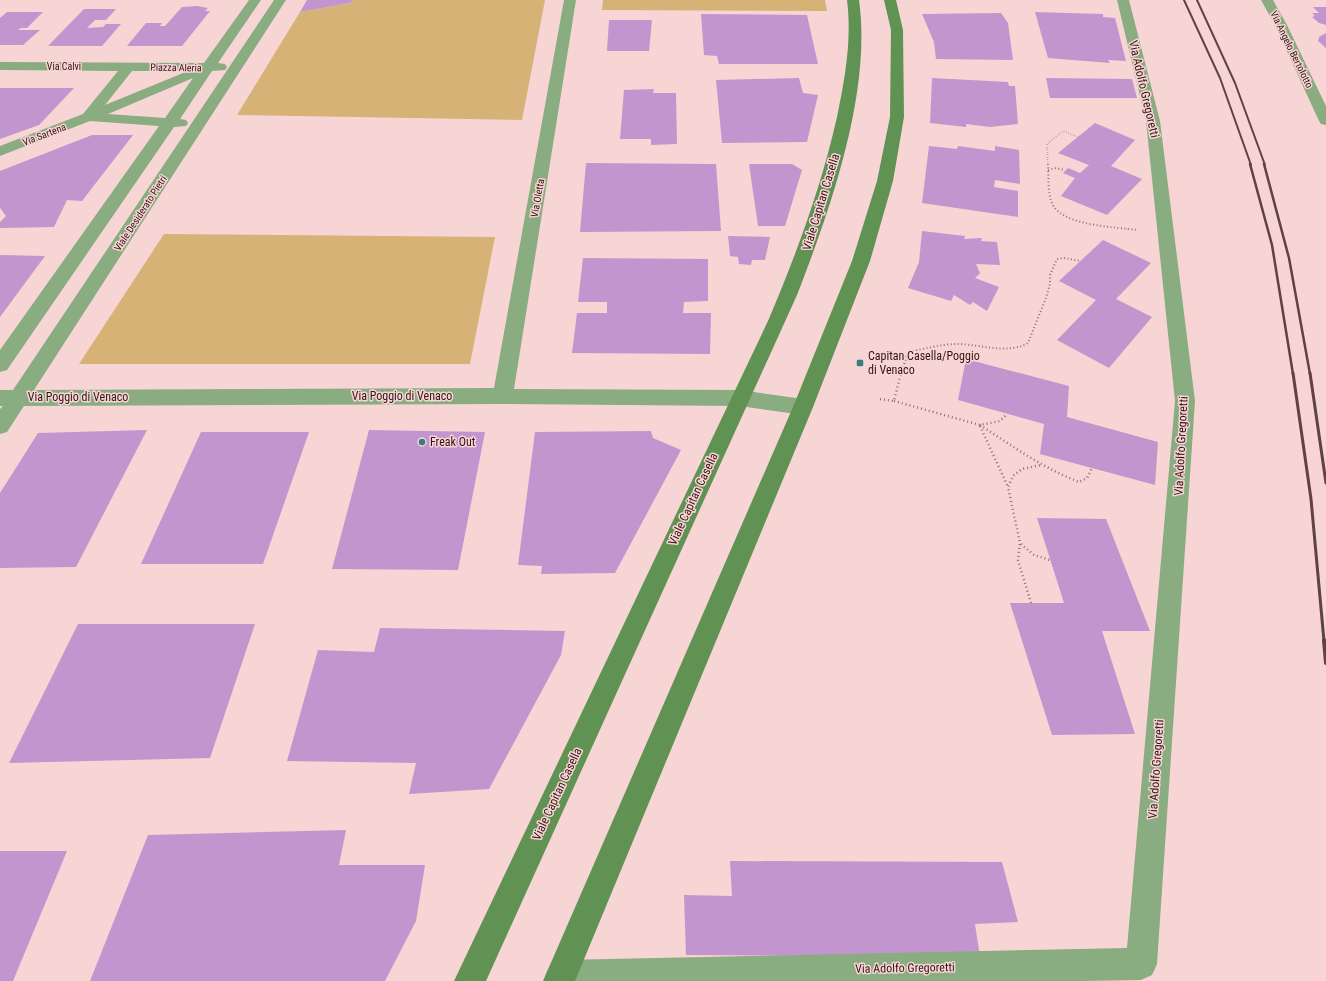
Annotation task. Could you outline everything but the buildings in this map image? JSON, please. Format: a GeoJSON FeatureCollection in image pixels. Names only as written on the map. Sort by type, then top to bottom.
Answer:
{"type":"FeatureCollection","features":[{"type":"Feature","properties":{"kind":"street"},"geometry":{"type":"LineString","coordinates":[[0,365],[255,0]]}},
{"type":"Feature","properties":{"kind":"street","name":"Viale Desiderato Pietri"},"geometry":{"type":"LineString","coordinates":[[0,426],[9,398],[198,123],[280,0]]}},
{"type":"Feature","properties":{"kind":"street","name":"Via Oletta"},"geometry":{"type":"LineString","coordinates":[[503,396],[570,0]]}},
{"type":"Feature","properties":{"kind":"street","name":"Viale Capitan Casella"},"geometry":{"type":"LineString","coordinates":[[470,981],[787,298],[806,252],[828,184],[839,142],[852,72],[855,24],[853,0]]}},
{"type":"Feature","properties":{"kind":"street"},"geometry":{"type":"LineString","coordinates":[[560,978],[802,407],[861,261],[879,206],[890,162],[896,118],[898,64],[897,30],[890,0]]}},
{"type":"Feature","properties":{"kind":"street","name":"Via Adolfo Gregoretti"},"geometry":{"type":"LineString","coordinates":[[560,978],[1141,964],[1185,401],[1153,121],[1123,0]]}},
{"type":"Feature","properties":{"kind":"street","name":"Via Angelo Bertolotto"},"geometry":{"type":"LineString","coordinates":[[1267,0],[1281,25],[1326,121]]}},
{"type":"Feature","properties":{"kind":"street","name":"Via Calvi"},"geometry":{"type":"LineString","coordinates":[[0,66],[129,66]]}},
{"type":"Feature","properties":{"kind":"street"},"geometry":{"type":"LineString","coordinates":[[88,117],[129,66]]}},
{"type":"Feature","properties":{"kind":"street","name":"Piazza Aleria"},"geometry":{"type":"LineString","coordinates":[[129,66],[208,67]]}},
{"type":"Feature","properties":{"kind":"street"},"geometry":{"type":"LineString","coordinates":[[208,67],[235,68]]}},
{"type":"Feature","properties":{"kind":"street","name":"Piazza Aleria"},"geometry":{"type":"LineString","coordinates":[[88,117],[208,67]]}},
{"type":"Feature","properties":{"kind":"street"},"geometry":{"type":"LineString","coordinates":[[88,117],[168,123],[198,123]]}},
{"type":"Feature","properties":{"kind":"street","name":"Via Sartena"},"geometry":{"type":"LineString","coordinates":[[0,151],[88,117]]}},
{"type":"Feature","properties":{"kind":"street","name":"Via Poggio di Venaco"},"geometry":{"type":"LineString","coordinates":[[9,398],[503,396],[740,398],[802,407]]}},
{"type":"Feature","properties":{"kind":"path"},"geometry":{"type":"LineString","coordinates":[[1078,137],[1063,131],[1048,144],[1048,170],[1051,202],[1055,210],[1074,221],[1140,231]]}},
{"type":"Feature","properties":{"kind":"path"},"geometry":{"type":"LineString","coordinates":[[1048,170],[1056,168],[1065,170]]}},
{"type":"Feature","properties":{"kind":"path"},"geometry":{"type":"LineString","coordinates":[[894,401],[905,357],[908,352],[957,344],[1012,349],[1021,347],[1028,343],[1046,298],[1050,284],[1050,275],[1057,259],[1064,258],[1080,261]]}},
{"type":"Feature","properties":{"kind":"path"},"geometry":{"type":"LineString","coordinates":[[880,399],[894,401],[980,425],[1041,465],[1061,476],[1079,482],[1087,478],[1092,468]]}},
{"type":"Feature","properties":{"kind":"path"},"geometry":{"type":"LineString","coordinates":[[980,425],[1000,421],[1007,414]]}},
{"type":"Feature","properties":{"kind":"path"},"geometry":{"type":"LineString","coordinates":[[980,425],[1008,486],[1020,543],[1018,560],[1031,602]]}},
{"type":"Feature","properties":{"kind":"path"},"geometry":{"type":"LineString","coordinates":[[1008,486],[1013,476],[1022,469],[1041,465]]}},
{"type":"Feature","properties":{"kind":"path"},"geometry":{"type":"LineString","coordinates":[[1020,543],[1027,551],[1037,558],[1050,560]]}},
{"type":"Feature","properties":{"kind":"shaded area"},"geometry":{"type":"Polygon","coordinates":[[[354,0],[545,0],[522,120],[237,115],[300,12],[350,3],[354,0]]]}},
{"type":"Feature","properties":{"kind":"shaded area"},"geometry":{"type":"Polygon","coordinates":[[[603,0],[825,0],[827,11],[602,10],[603,0]]]}},
{"type":"Feature","properties":{"kind":"shaded area"},"geometry":{"type":"Polygon","coordinates":[[[164,234],[495,237],[470,364],[79,364],[164,234]]]}},
{"type":"Feature","properties":{"kind":"railway"},"geometry":{"type":"LineString","coordinates":[[1184,0],[1220,78],[1251,165]]}},
{"type":"Feature","properties":{"kind":"railway"},"geometry":{"type":"LineString","coordinates":[[1197,0],[1235,83],[1265,165]]}},
{"type":"Feature","properties":{"kind":"railway"},"geometry":{"type":"LineString","coordinates":[[1250,164],[1272,245],[1293,374]]}},
{"type":"Feature","properties":{"kind":"railway"},"geometry":{"type":"LineString","coordinates":[[1264,164],[1289,258],[1310,374]]}},
{"type":"Feature","properties":{"kind":"railway"},"geometry":{"type":"LineString","coordinates":[[1293,373],[1311,499],[1324,641]]}},
{"type":"Feature","properties":{"kind":"railway"},"geometry":{"type":"LineString","coordinates":[[1310,373],[1326,483]]}},
{"type":"Feature","properties":{"kind":"railway"},"geometry":{"type":"LineString","coordinates":[[1324,640],[1326,663]]}},
{"type":"Feature","properties":{"kind":"place","name":"Capitan Casella/Poggio di Venaco"},"geometry":{"type":"Point","coordinates":[860,363]}},
{"type":"Feature","properties":{"kind":"place","name":"Freak Out"},"geometry":{"type":"Point","coordinates":[422,442]}}]}
